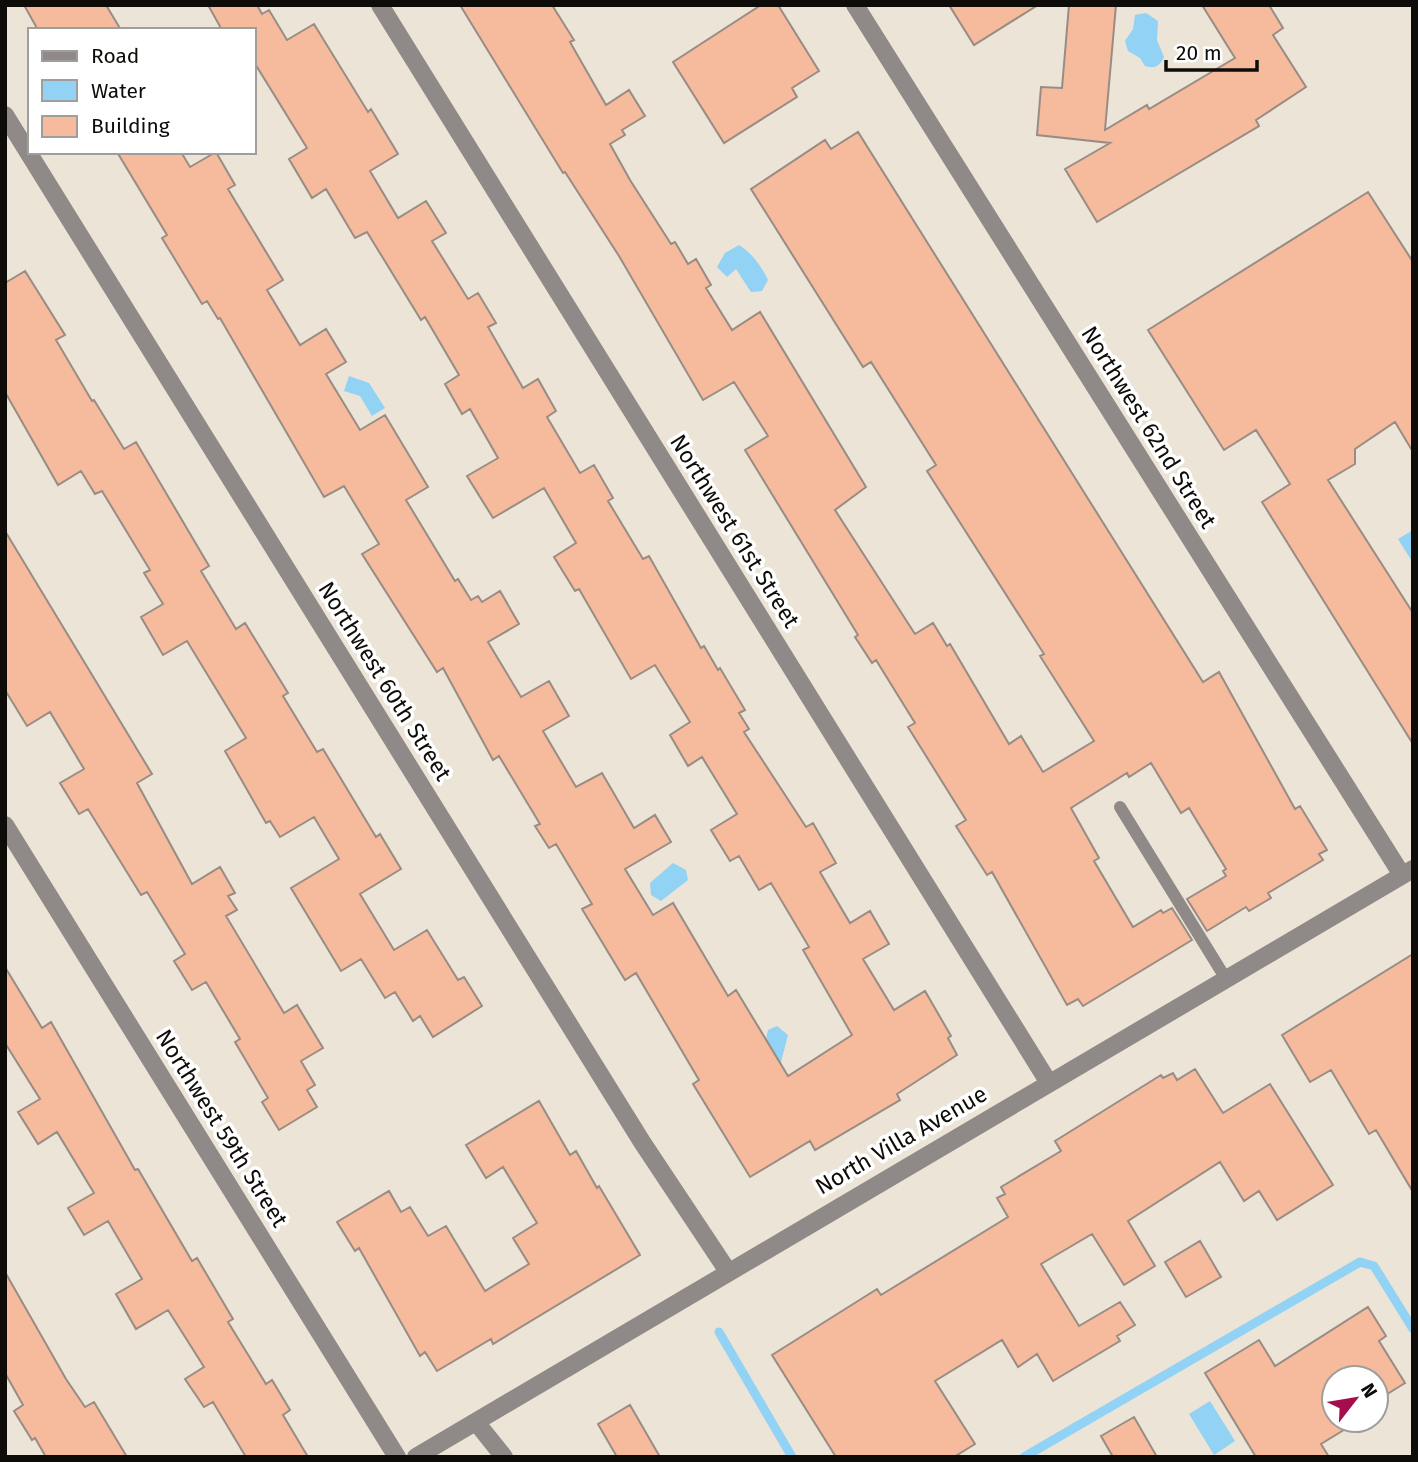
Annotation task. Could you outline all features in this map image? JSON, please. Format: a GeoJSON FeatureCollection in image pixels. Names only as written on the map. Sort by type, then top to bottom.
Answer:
{"type":"FeatureCollection","features":[{"type":"Feature","properties":{"kind":"street","name":"Northwest 61st Street"},"geometry":{"type":"LineString","coordinates":[[380,5],[1049,1083]]}},
{"type":"Feature","properties":{"kind":"street","name":"Northwest 62nd Street"},"geometry":{"type":"LineString","coordinates":[[855,5],[1407,872]]}},
{"type":"Feature","properties":{"kind":"street","name":"Northwest 60th Street"},"geometry":{"type":"LineString","coordinates":[[5,115],[28,152]]}},
{"type":"Feature","properties":{"kind":"street","name":"Northwest 60th Street"},"geometry":{"type":"LineString","coordinates":[[29,154],[642,1142],[727,1270]]}},
{"type":"Feature","properties":{"kind":"street","name":"Northwest 59th Street"},"geometry":{"type":"LineString","coordinates":[[5,825],[397,1457]]}},
{"type":"Feature","properties":{"kind":"street","name":"North Villa Avenue"},"geometry":{"type":"LineString","coordinates":[[416,1457],[727,1270],[1407,872]]}},
{"type":"Feature","properties":{"kind":"street"},"geometry":{"type":"LineString","coordinates":[[476,1422],[505,1457]]}},
{"type":"Feature","properties":{"kind":"lane"},"geometry":{"type":"LineString","coordinates":[[1120,807],[1226,979]]}},
{"type":"Feature","properties":{"kind":"water"},"geometry":{"type":"Polygon","coordinates":[[[1146,13],[1158,21],[1157,40],[1164,57],[1159,65],[1154,67],[1145,66],[1140,58],[1128,51],[1125,41],[1133,29],[1135,15],[1146,13]]]}},
{"type":"Feature","properties":{"kind":"water"},"geometry":{"type":"Polygon","coordinates":[[[739,245],[756,261],[768,280],[762,291],[751,292],[736,269],[727,277],[717,267],[725,253],[739,245]]]}},
{"type":"Feature","properties":{"kind":"water"},"geometry":{"type":"Polygon","coordinates":[[[349,376],[369,383],[385,408],[372,416],[360,396],[344,391],[349,376]]]}},
{"type":"Feature","properties":{"kind":"water"},"geometry":{"type":"Polygon","coordinates":[[[1413,530],[1413,563],[1398,539],[1413,530]]]}},
{"type":"Feature","properties":{"kind":"water"},"geometry":{"type":"Polygon","coordinates":[[[673,863],[686,870],[688,880],[661,901],[651,895],[650,883],[673,863]]]}},
{"type":"Feature","properties":{"kind":"water"},"geometry":{"type":"Polygon","coordinates":[[[777,1026],[788,1035],[781,1062],[773,1067],[762,1057],[768,1030],[777,1026]]]}},
{"type":"Feature","properties":{"kind":"water"},"geometry":{"type":"Polygon","coordinates":[[[1210,1401],[1235,1441],[1214,1455],[1189,1414],[1210,1401]]]}},
{"type":"Feature","properties":{"kind":"building"},"geometry":{"type":"Polygon","coordinates":[[[24,5],[106,5],[120,28],[37,28],[24,5]]]}},
{"type":"Feature","properties":{"kind":"building"},"geometry":{"type":"Polygon","coordinates":[[[208,5],[257,5],[262,14],[269,10],[287,40],[314,24],[368,112],[371,109],[398,154],[370,171],[398,218],[426,201],[446,233],[432,241],[468,299],[478,293],[496,323],[488,327],[523,388],[538,379],[556,411],[547,417],[580,473],[594,465],[613,498],[608,501],[643,559],[649,556],[701,648],[704,646],[718,670],[720,668],[745,710],[739,713],[749,729],[744,732],[806,827],[813,823],[836,863],[820,872],[850,923],[870,911],[889,944],[863,959],[894,1010],[925,991],[951,1036],[948,1038],[957,1055],[897,1094],[900,1100],[815,1150],[810,1141],[750,1177],[693,1084],[699,1080],[636,973],[625,980],[582,909],[592,904],[556,844],[549,848],[535,826],[540,824],[499,756],[493,760],[443,668],[437,672],[362,554],[379,544],[344,486],[324,497],[220,318],[218,319],[207,301],[202,304],[162,238],[167,235],[118,154],[182,154],[190,167],[217,154],[235,185],[228,189],[283,280],[267,290],[300,345],[326,329],[346,362],[326,374],[360,430],[385,415],[428,487],[406,500],[455,581],[458,579],[471,600],[478,596],[482,602],[500,591],[519,624],[488,642],[521,697],[549,681],[569,716],[543,731],[576,787],[602,773],[634,828],[655,815],[671,842],[625,869],[653,915],[673,903],[728,996],[736,990],[788,1076],[852,1035],[803,950],[809,947],[771,883],[759,890],[739,856],[730,861],[711,830],[737,814],[702,757],[688,766],[670,735],[690,722],[655,665],[631,679],[579,589],[575,591],[554,557],[576,543],[544,488],[493,518],[467,476],[498,458],[470,409],[462,414],[445,384],[459,375],[425,317],[421,320],[367,232],[355,238],[326,189],[312,198],[289,159],[307,148],[256,65],[256,28],[221,28],[208,5]]]}},
{"type":"Feature","properties":{"kind":"building"},"geometry":{"type":"Polygon","coordinates":[[[460,5],[552,5],[574,40],[570,42],[606,105],[629,90],[645,116],[622,130],[625,135],[610,144],[630,180],[671,244],[675,242],[688,264],[696,259],[711,285],[706,288],[732,330],[760,312],[866,487],[835,510],[915,634],[933,623],[947,646],[950,644],[1009,744],[1021,736],[1043,772],[1094,741],[1040,656],[1044,654],[927,471],[936,465],[871,362],[863,367],[751,189],[825,140],[831,149],[858,132],[1203,682],[1219,672],[1295,809],[1300,806],[1327,850],[1319,854],[1323,860],[1268,893],[1271,898],[1249,911],[1246,907],[1207,931],[1187,899],[1226,876],[1223,871],[1226,869],[1189,808],[1181,813],[1151,763],[1129,777],[1127,773],[1071,808],[1099,858],[1094,861],[1133,927],[1161,910],[1163,913],[1172,908],[1192,940],[1083,1006],[1078,999],[1067,1005],[992,872],[987,875],[956,826],[966,820],[908,727],[915,723],[876,660],[872,663],[855,637],[858,635],[745,450],[768,436],[734,382],[703,400],[619,256],[565,172],[563,173],[460,5]]]}},
{"type":"Feature","properties":{"kind":"building"},"geometry":{"type":"Polygon","coordinates":[[[761,5],[778,5],[819,71],[792,88],[797,97],[724,143],[673,62],[761,5]]]}},
{"type":"Feature","properties":{"kind":"building"},"geometry":{"type":"Polygon","coordinates":[[[949,5],[1038,5],[974,45],[949,5]]]}},
{"type":"Feature","properties":{"kind":"building"},"geometry":{"type":"Polygon","coordinates":[[[1069,5],[1116,5],[1105,130],[1147,105],[1149,109],[1235,58],[1202,5],[1269,5],[1283,28],[1273,35],[1306,87],[1256,120],[1259,126],[1097,222],[1065,169],[1110,143],[1037,135],[1041,87],[1062,88],[1069,5]]]}},
{"type":"Feature","properties":{"kind":"building"},"geometry":{"type":"Polygon","coordinates":[[[1368,192],[1413,262],[1413,452],[1395,422],[1355,449],[1355,464],[1328,480],[1413,613],[1413,744],[1262,502],[1290,484],[1256,430],[1224,450],[1148,330],[1368,192]]]}},
{"type":"Feature","properties":{"kind":"building"},"geometry":{"type":"Polygon","coordinates":[[[25,271],[65,335],[56,340],[92,401],[94,400],[124,449],[136,442],[209,566],[201,571],[236,629],[245,623],[288,693],[283,696],[317,752],[323,749],[376,837],[380,834],[401,869],[360,894],[394,950],[427,930],[458,980],[464,977],[482,1006],[433,1037],[420,1016],[413,1021],[395,992],[385,998],[361,959],[341,971],[291,888],[339,859],[314,817],[280,837],[270,821],[266,823],[225,751],[246,738],[187,641],[163,655],[141,617],[163,604],[144,573],[150,570],[102,491],[95,494],[81,471],[58,485],[5,392],[5,283],[25,271]]]}},
{"type":"Feature","properties":{"kind":"building"},"geometry":{"type":"Polygon","coordinates":[[[5,531],[152,774],[137,783],[192,884],[220,867],[235,893],[228,896],[237,910],[226,916],[284,1013],[297,1005],[323,1048],[301,1061],[315,1085],[307,1090],[317,1107],[279,1130],[262,1102],[268,1098],[235,1042],[240,1039],[206,982],[192,990],[174,961],[185,954],[147,892],[141,895],[88,809],[79,814],[60,783],[84,769],[50,712],[27,726],[5,690],[5,531]]]}},
{"type":"Feature","properties":{"kind":"building"},"geometry":{"type":"Polygon","coordinates":[[[1413,954],[1413,1192],[1376,1130],[1369,1134],[1331,1070],[1310,1082],[1282,1035],[1413,954]]]}},
{"type":"Feature","properties":{"kind":"building"},"geometry":{"type":"Polygon","coordinates":[[[5,967],[42,1028],[51,1022],[135,1170],[138,1169],[192,1261],[197,1258],[233,1319],[228,1322],[266,1384],[272,1380],[290,1410],[283,1415],[308,1457],[246,1457],[213,1402],[204,1407],[185,1379],[204,1367],[168,1310],[136,1329],[116,1294],[142,1279],[108,1221],[84,1235],[68,1208],[94,1193],[57,1132],[38,1144],[18,1112],[40,1099],[5,1043],[5,967]]]}},
{"type":"Feature","properties":{"kind":"building"},"geometry":{"type":"Polygon","coordinates":[[[1195,1069],[1223,1113],[1270,1084],[1333,1185],[1277,1220],[1259,1191],[1244,1201],[1220,1162],[1128,1221],[1155,1266],[1124,1285],[1092,1234],[1041,1264],[1079,1326],[1120,1302],[1135,1325],[1117,1336],[1120,1341],[1053,1381],[1037,1354],[1018,1367],[1002,1340],[935,1381],[975,1444],[954,1457],[836,1457],[772,1355],[877,1289],[881,1295],[1008,1217],[997,1198],[1005,1194],[1001,1187],[1061,1151],[1055,1141],[1161,1075],[1163,1078],[1173,1073],[1177,1080],[1195,1069]]]}},
{"type":"Feature","properties":{"kind":"building"},"geometry":{"type":"Polygon","coordinates":[[[539,1101],[570,1155],[576,1151],[640,1255],[493,1344],[491,1339],[437,1371],[425,1352],[420,1356],[359,1248],[355,1251],[337,1222],[389,1191],[401,1212],[410,1207],[428,1236],[446,1226],[485,1291],[529,1264],[513,1238],[537,1223],[503,1167],[486,1178],[466,1145],[539,1101]]]}},
{"type":"Feature","properties":{"kind":"building"},"geometry":{"type":"Polygon","coordinates":[[[1200,1241],[1221,1277],[1186,1297],[1165,1262],[1200,1241]]]}},
{"type":"Feature","properties":{"kind":"building"},"geometry":{"type":"Polygon","coordinates":[[[5,1272],[66,1379],[85,1407],[94,1402],[127,1457],[46,1457],[35,1438],[32,1440],[14,1411],[23,1405],[5,1373],[5,1272]]]}},
{"type":"Feature","properties":{"kind":"building"},"geometry":{"type":"Polygon","coordinates":[[[1368,1307],[1386,1336],[1379,1341],[1405,1383],[1390,1392],[1390,1364],[1320,1364],[1320,1434],[1337,1434],[1321,1444],[1329,1457],[1256,1457],[1205,1373],[1259,1340],[1275,1366],[1368,1307]]]}},
{"type":"Feature","properties":{"kind":"building"},"geometry":{"type":"Polygon","coordinates":[[[630,1405],[660,1457],[617,1457],[598,1424],[630,1405]]]}},
{"type":"Feature","properties":{"kind":"building"},"geometry":{"type":"Polygon","coordinates":[[[1134,1417],[1157,1457],[1113,1457],[1101,1436],[1134,1417]]]}},
{"type":"Feature","properties":{"kind":"waterway"},"geometry":{"type":"LineString","coordinates":[[1024,1457],[1360,1262],[1374,1266],[1413,1329]]}},
{"type":"Feature","properties":{"kind":"waterway"},"geometry":{"type":"LineString","coordinates":[[719,1332],[792,1457]]}}]}
